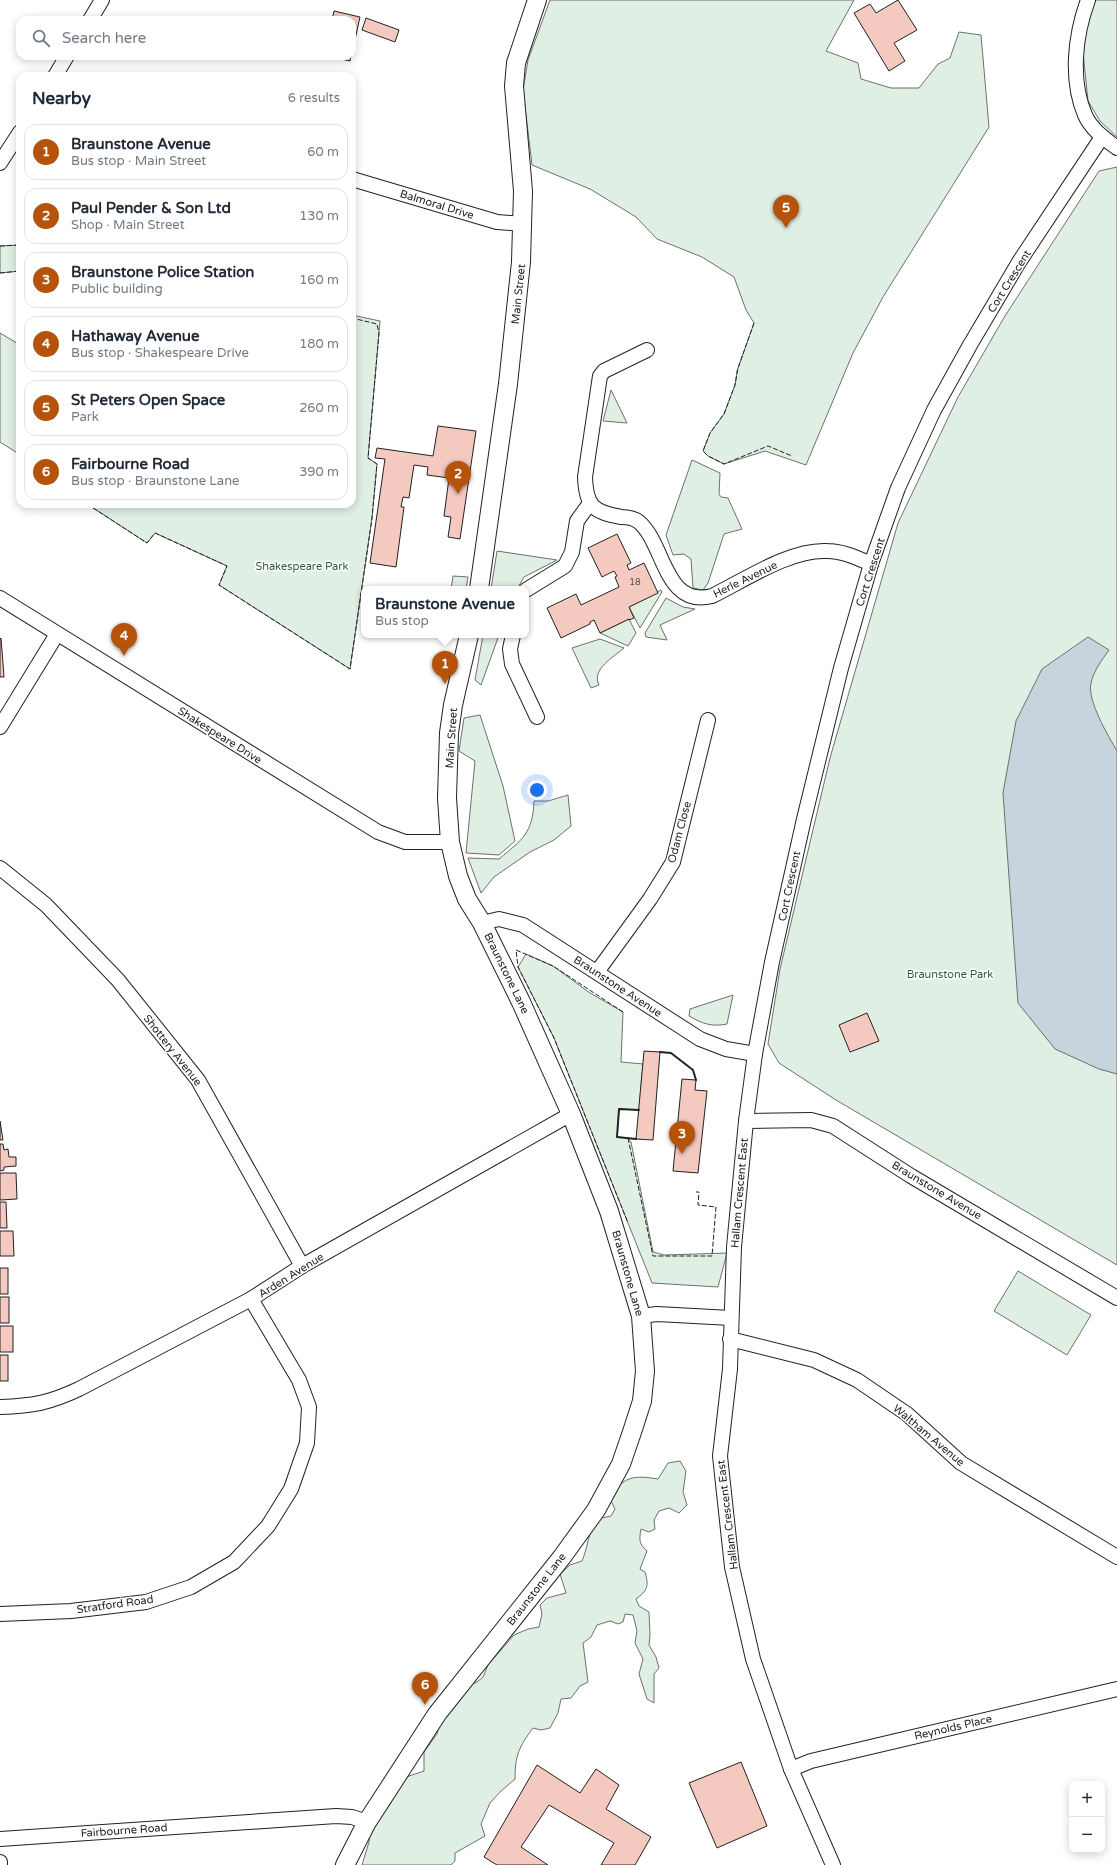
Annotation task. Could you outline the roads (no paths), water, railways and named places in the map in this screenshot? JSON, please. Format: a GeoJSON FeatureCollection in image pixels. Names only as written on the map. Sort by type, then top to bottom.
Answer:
{"type":"FeatureCollection","features":[{"type":"Feature","properties":{"kind":"street"},"geometry":{"type":"LineString","coordinates":[[92,16],[102,0]]}},
{"type":"Feature","properties":{"kind":"street","name":"Main Street"},"geometry":{"type":"LineString","coordinates":[[478,586],[508,384],[521,270],[523,224],[521,164],[514,86],[516,63],[537,0]]}},
{"type":"Feature","properties":{"kind":"street"},"geometry":{"type":"LineString","coordinates":[[1088,0],[1084,10],[1076,55],[1077,86],[1085,116],[1102,137],[1117,148]]}},
{"type":"Feature","properties":{"kind":"street"},"geometry":{"type":"LineString","coordinates":[[57,72],[65,60]]}},
{"type":"Feature","properties":{"kind":"street","name":"Cort Crescent"},"geometry":{"type":"LineString","coordinates":[[755,1054],[772,962],[804,819],[841,668],[871,564],[898,488],[934,410],[970,345],[1019,262],[1102,137]]}},
{"type":"Feature","properties":{"kind":"street"},"geometry":{"type":"LineString","coordinates":[[0,163],[16,138]]}},
{"type":"Feature","properties":{"kind":"street","name":"Balmoral Drive"},"geometry":{"type":"LineString","coordinates":[[356,180],[497,222],[523,224]]}},
{"type":"Feature","properties":{"kind":"street"},"geometry":{"type":"LineString","coordinates":[[529,588],[565,566],[572,552],[577,522],[590,502],[586,492],[585,477],[600,376],[604,371],[648,350]]}},
{"type":"Feature","properties":{"kind":"street","name":"Herle Avenue"},"geometry":{"type":"LineString","coordinates":[[590,502],[598,511],[638,521],[649,533],[672,582],[685,594],[702,599],[712,596],[778,563],[807,552],[828,551],[849,554],[871,564]]}},
{"type":"Feature","properties":{"kind":"street","name":"Shakespeare Drive"},"geometry":{"type":"LineString","coordinates":[[0,598],[378,832],[405,842],[450,842]]}},
{"type":"Feature","properties":{"kind":"street"},"geometry":{"type":"LineString","coordinates":[[0,727],[57,634]]}},
{"type":"Feature","properties":{"kind":"street","name":"Main Street"},"geometry":{"type":"LineString","coordinates":[[450,842],[447,798],[449,733],[453,705],[468,638]]}},
{"type":"Feature","properties":{"kind":"street"},"geometry":{"type":"LineString","coordinates":[[512,638],[510,649],[512,664],[537,717]]}},
{"type":"Feature","properties":{"kind":"street","name":"Odam Close"},"geometry":{"type":"LineString","coordinates":[[597,972],[665,878],[673,862],[708,720]]}},
{"type":"Feature","properties":{"kind":"street","name":"Braunstone Lane"},"geometry":{"type":"LineString","coordinates":[[345,1865],[367,1822],[437,1714],[562,1557],[596,1510],[621,1464],[642,1401],[645,1371],[641,1316],[609,1211],[571,1114],[521,1002],[482,923],[467,899],[458,876],[450,842]]}},
{"type":"Feature","properties":{"kind":"street","name":"Shottery Avenue"},"geometry":{"type":"LineString","coordinates":[[0,868],[46,905],[118,980],[198,1080],[302,1266]]}},
{"type":"Feature","properties":{"kind":"street","name":"Braunstone Avenue"},"geometry":{"type":"LineString","coordinates":[[482,923],[499,919],[523,925],[700,1039],[726,1049],[755,1054]]}},
{"type":"Feature","properties":{"kind":"street","name":"Hallam Crescent East"},"geometry":{"type":"LineString","coordinates":[[755,1054],[746,1121],[734,1247],[730,1369],[720,1456],[732,1567],[753,1659],[790,1769],[833,1865]]}},
{"type":"Feature","properties":{"kind":"street","name":"Arden Avenue"},"geometry":{"type":"LineString","coordinates":[[0,1406],[27,1406],[54,1400],[251,1299],[302,1266],[571,1114]]}},
{"type":"Feature","properties":{"kind":"street","name":"Braunstone Avenue"},"geometry":{"type":"LineString","coordinates":[[746,1121],[811,1120],[833,1126],[911,1176],[1117,1298]]}},
{"type":"Feature","properties":{"kind":"street","name":"Stratford Road"},"geometry":{"type":"LineString","coordinates":[[0,1614],[71,1611],[146,1602],[191,1587],[234,1562],[268,1526],[294,1482],[307,1443],[309,1407],[299,1380],[251,1299]]}},
{"type":"Feature","properties":{"kind":"street"},"geometry":{"type":"LineString","coordinates":[[641,1316],[657,1314],[731,1318]]}},
{"type":"Feature","properties":{"kind":"street","name":"Waltham Avenue"},"geometry":{"type":"LineString","coordinates":[[730,1340],[814,1360],[857,1380],[907,1414],[961,1463],[1117,1556]]}},
{"type":"Feature","properties":{"kind":"street","name":"Reynolds Place"},"geometry":{"type":"LineString","coordinates":[[790,1769],[811,1761],[1117,1689]]}},
{"type":"Feature","properties":{"kind":"street","name":"Fairbourne Road"},"geometry":{"type":"LineString","coordinates":[[0,1839],[336,1816],[352,1817],[367,1822]]}},
{"type":"Feature","properties":{"kind":"place","name":"St Peters Open Space"},"geometry":{"type":"Point","coordinates":[786,228]}},
{"type":"Feature","properties":{"kind":"place","name":"Paul Pender & Son Ltd"},"geometry":{"type":"Point","coordinates":[458,494]}},
{"type":"Feature","properties":{"kind":"place","name":"Hathaway Avenue"},"geometry":{"type":"Point","coordinates":[124,656]}},
{"type":"Feature","properties":{"kind":"place","name":"Braunstone Avenue"},"geometry":{"type":"Point","coordinates":[445,684]}},
{"type":"Feature","properties":{"kind":"place","name":"Braunstone Police Station"},"geometry":{"type":"Point","coordinates":[682,1154]}},
{"type":"Feature","properties":{"kind":"place","name":"Fairbourne Road"},"geometry":{"type":"Point","coordinates":[425,1705]}},
{"type":"Feature","properties":{"kind":"park label","name":"Shakespeare Park"},"geometry":{"type":"Point","coordinates":[302,566]}},
{"type":"Feature","properties":{"kind":"park label","name":"Braunstone Park"},"geometry":{"type":"Point","coordinates":[950,974]}}]}
